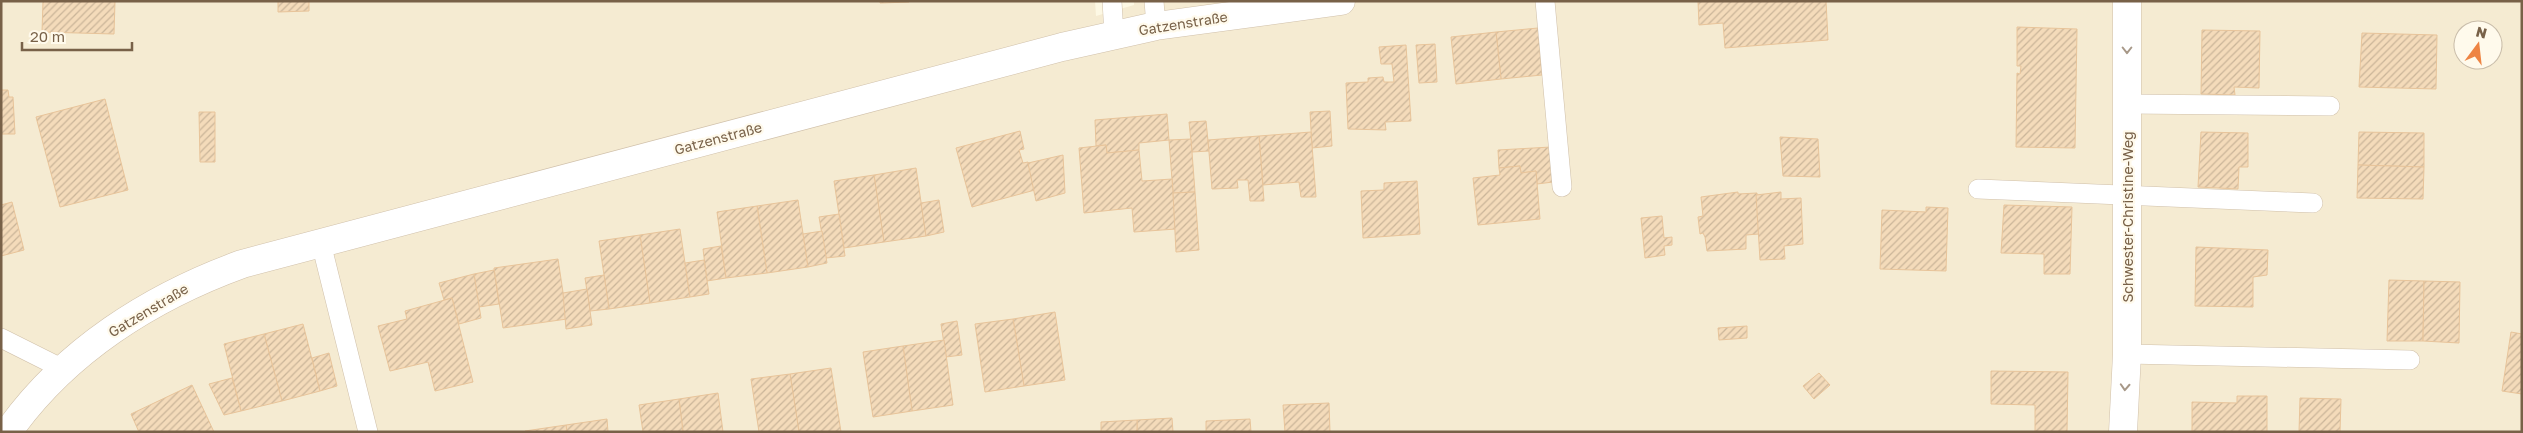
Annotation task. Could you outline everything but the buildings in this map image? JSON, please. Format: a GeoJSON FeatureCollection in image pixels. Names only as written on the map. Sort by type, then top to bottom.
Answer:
{"type":"FeatureCollection","features":[{"type":"Feature","properties":{"kind":"street","name":"Gatzenstraße"},"geometry":{"type":"LineString","coordinates":[[8,432],[36,397],[63,369],[98,340],[172,293],[242,264],[992,65],[1114,35],[1155,14],[1341,1]]}},
{"type":"Feature","properties":{"kind":"street","name":"Schwester-Christine-Weg"},"geometry":{"type":"LineString","coordinates":[[2123,432],[2127,354],[2127,1]]}},
{"type":"Feature","properties":{"kind":"lane"},"geometry":{"type":"LineString","coordinates":[[1112,1],[1114,35]]}},
{"type":"Feature","properties":{"kind":"lane"},"geometry":{"type":"LineString","coordinates":[[1545,1],[1562,187]]}},
{"type":"Feature","properties":{"kind":"lane"},"geometry":{"type":"LineString","coordinates":[[2127,104],[2330,106]]}},
{"type":"Feature","properties":{"kind":"lane"},"geometry":{"type":"LineString","coordinates":[[1978,189],[2313,202]]}},
{"type":"Feature","properties":{"kind":"lane"},"geometry":{"type":"LineString","coordinates":[[321,243],[368,432]]}},
{"type":"Feature","properties":{"kind":"lane"},"geometry":{"type":"LineString","coordinates":[[1,338],[63,369]]}},
{"type":"Feature","properties":{"kind":"lane"},"geometry":{"type":"LineString","coordinates":[[2127,354],[2410,360]]}},
{"type":"Feature","properties":{"kind":"shaded area"},"geometry":{"type":"Polygon","coordinates":[[[1,1],[1095,1],[1096,16],[1134,5],[1134,1],[2522,1],[2522,432],[1,432],[1,1]]]}}]}
